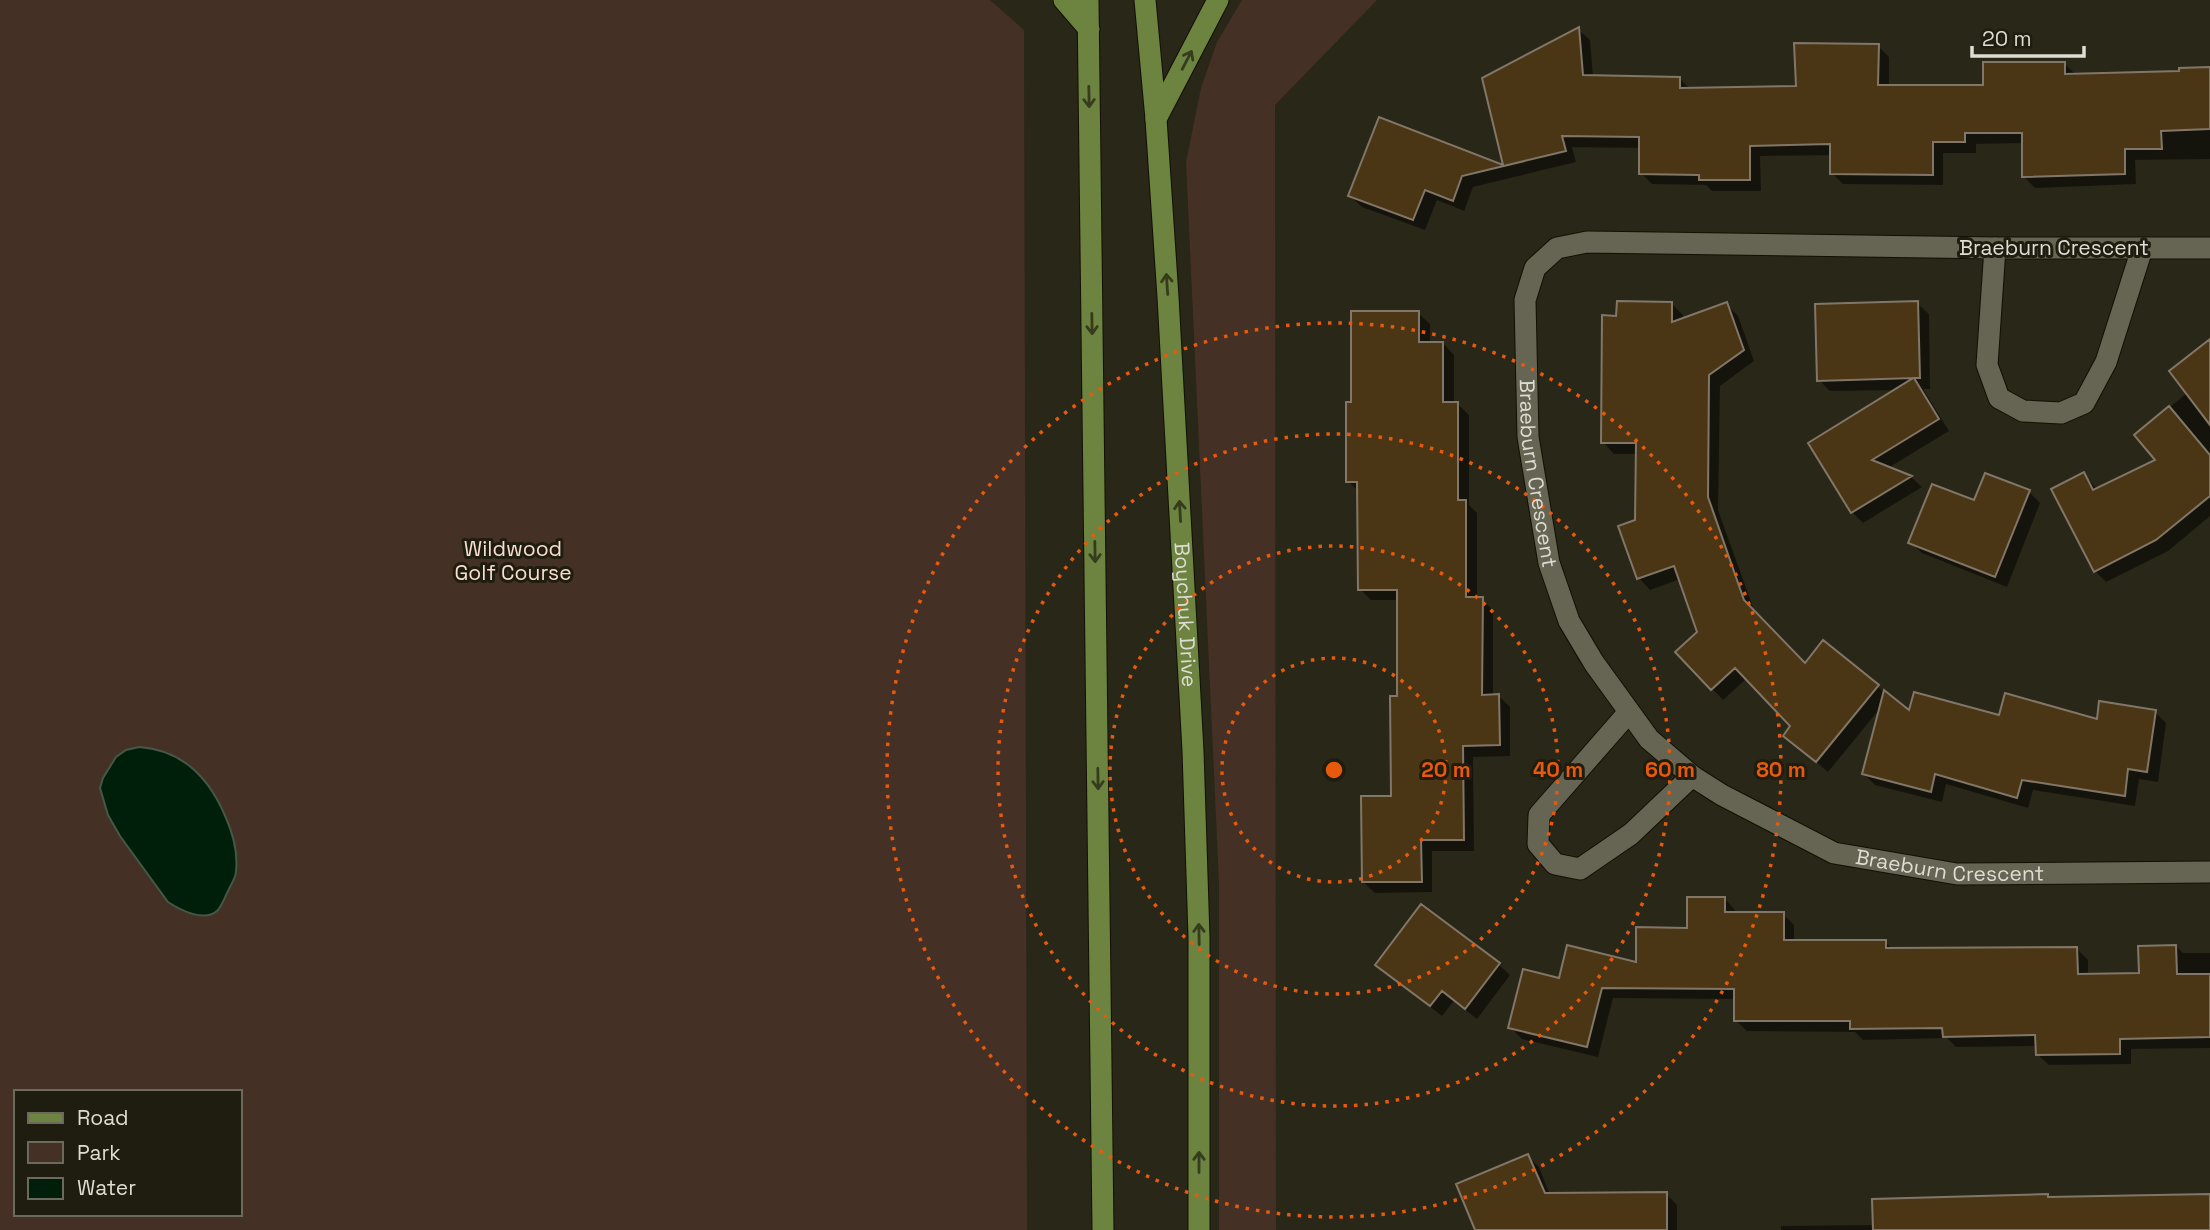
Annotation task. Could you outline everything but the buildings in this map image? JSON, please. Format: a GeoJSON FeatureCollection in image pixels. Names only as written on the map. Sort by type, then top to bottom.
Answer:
{"type":"FeatureCollection","features":[{"type":"Feature","properties":{"kind":"main road"},"geometry":{"type":"LineString","coordinates":[[1065,0],[1088,29]]}},
{"type":"Feature","properties":{"kind":"main road"},"geometry":{"type":"LineString","coordinates":[[1088,0],[1103,1230]]}},
{"type":"Feature","properties":{"kind":"main road","name":"Boychuk Drive"},"geometry":{"type":"LineString","coordinates":[[1145,0],[1156,120],[1193,751],[1199,937],[1199,1230]]}},
{"type":"Feature","properties":{"kind":"main road"},"geometry":{"type":"LineString","coordinates":[[1156,120],[1218,0]]}},
{"type":"Feature","properties":{"kind":"street","name":"Braeburn Crescent"},"geometry":{"type":"LineString","coordinates":[[2210,247],[1995,248],[1587,242],[1557,248],[1535,268],[1525,300],[1528,438],[1549,563],[1569,621],[1594,663],[1649,739],[1692,776],[1722,795],[1834,853],[1957,874],[2210,872]]}},
{"type":"Feature","properties":{"kind":"street"},"geometry":{"type":"LineString","coordinates":[[1995,248],[1987,365],[1999,398],[2023,411],[2061,412],[2084,403],[2106,362],[2142,249]]}},
{"type":"Feature","properties":{"kind":"street"},"geometry":{"type":"LineString","coordinates":[[1629,712],[1539,815],[1538,844],[1555,864],[1580,869],[1632,834],[1692,776]]}},
{"type":"Feature","properties":{"kind":"green space","name":"Wildwood Golf Course"},"geometry":{"type":"Polygon","coordinates":[[[0,0],[990,0],[1024,30],[1027,1230],[0,1230],[0,0]]]}},
{"type":"Feature","properties":{"kind":"green space"},"geometry":{"type":"Polygon","coordinates":[[[1242,0],[1377,0],[1275,105],[1276,1230],[1219,1230],[1219,883],[1186,162],[1201,88],[1217,42],[1242,0]]]}},
{"type":"Feature","properties":{"kind":"water"},"geometry":{"type":"Polygon","coordinates":[[[139,747],[155,749],[182,760],[203,779],[226,818],[234,844],[236,874],[221,906],[213,914],[193,914],[168,902],[108,815],[100,788],[103,778],[116,757],[126,750],[139,747]]]}}]}
